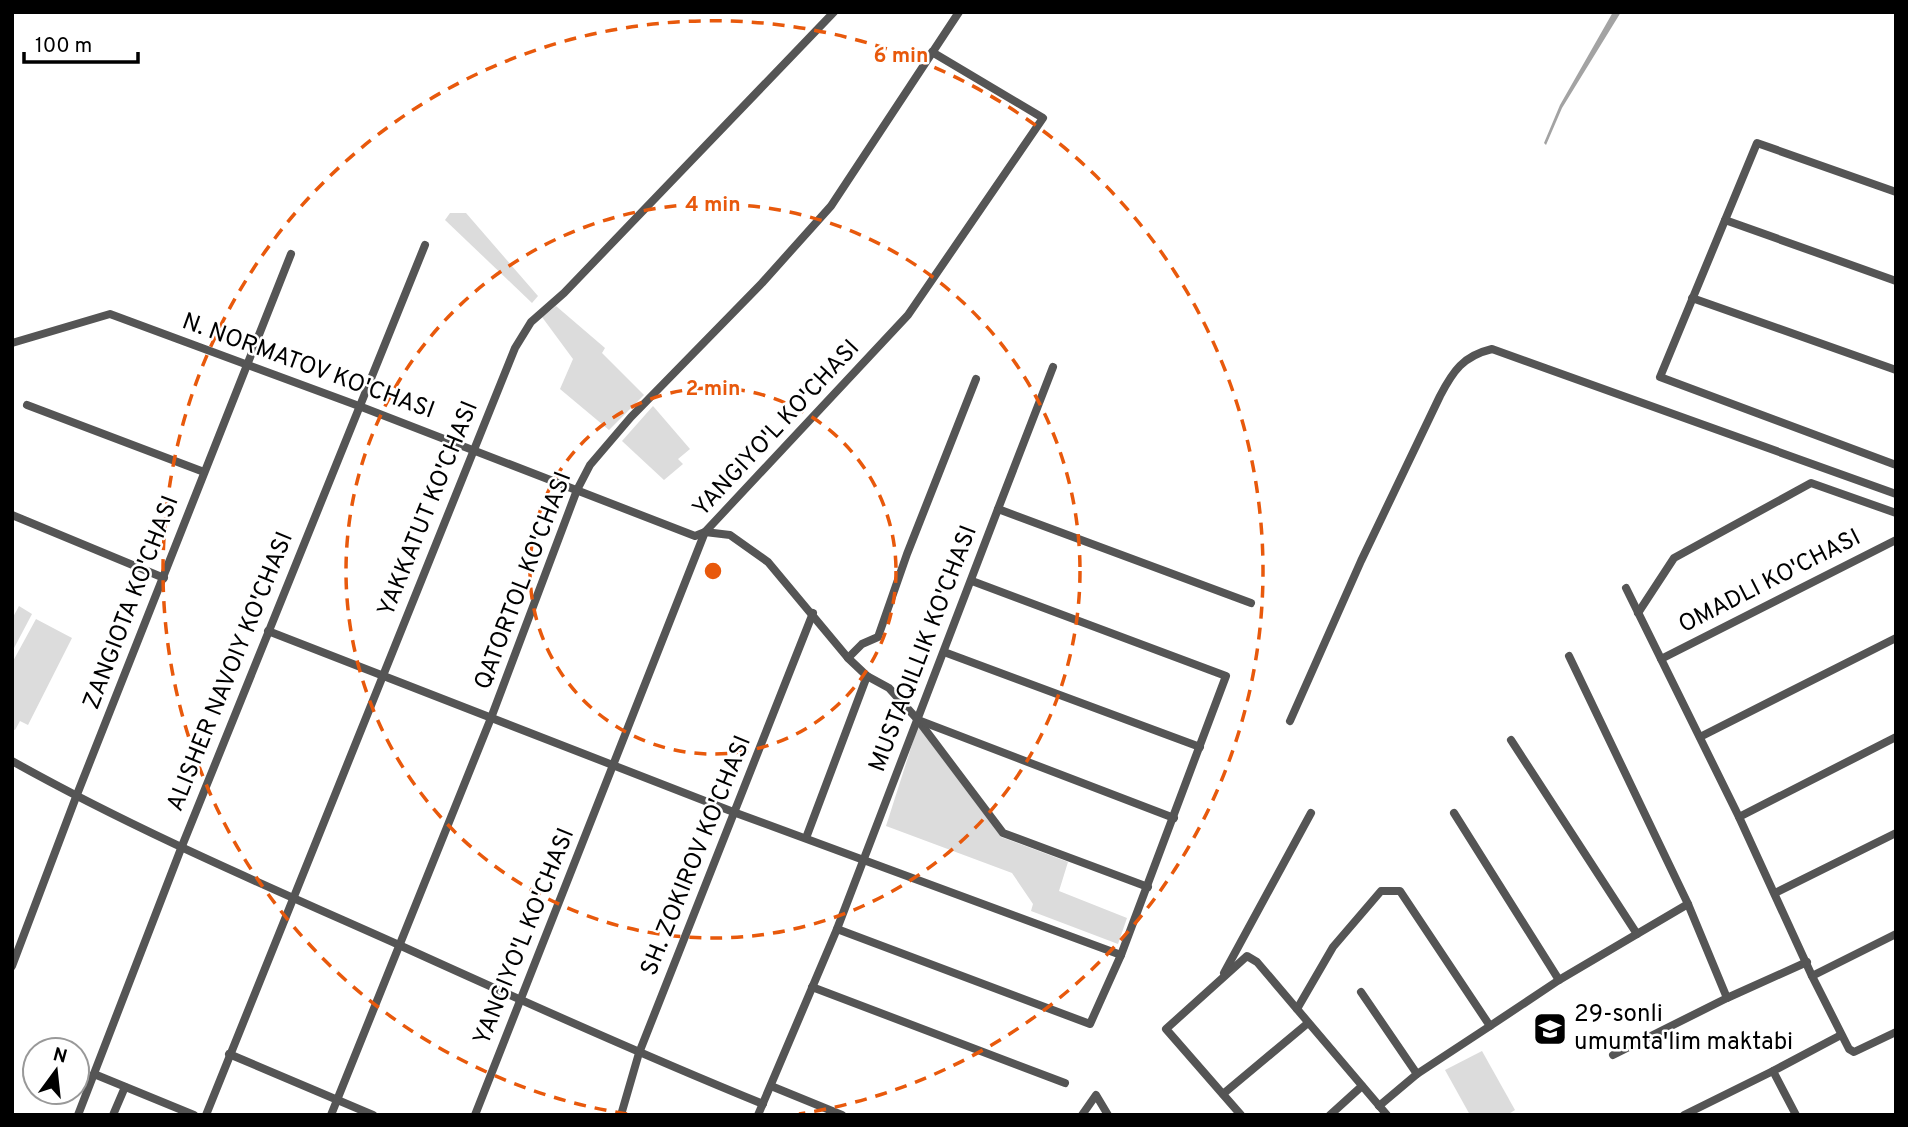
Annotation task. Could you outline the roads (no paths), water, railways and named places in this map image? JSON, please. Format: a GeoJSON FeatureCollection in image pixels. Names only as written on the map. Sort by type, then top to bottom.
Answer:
{"type":"FeatureCollection","features":[{"type":"Feature","properties":{"kind":"street","name":"YAKKATUT KO'CHASI"},"geometry":{"type":"LineString","coordinates":[[206,1115],[472,449],[515,348],[531,322],[565,293],[834,12]]}},
{"type":"Feature","properties":{"kind":"street","name":"QATORTOL KO'CHASI"},"geometry":{"type":"LineString","coordinates":[[331,1115],[491,718],[576,490],[590,465],[631,417],[754,292],[831,206],[959,12]]}},
{"type":"Feature","properties":{"kind":"street","name":"YANGIYO'L KO'CHASI"},"geometry":{"type":"LineString","coordinates":[[475,1115],[705,532],[908,315],[1043,118],[932,52]]}},
{"type":"Feature","properties":{"kind":"street"},"geometry":{"type":"LineString","coordinates":[[1896,192],[1757,143],[1660,377],[1896,466]]}},
{"type":"Feature","properties":{"kind":"street"},"geometry":{"type":"LineString","coordinates":[[1725,220],[1896,281]]}},
{"type":"Feature","properties":{"kind":"street","name":"ALISHER NAVOIY KO'CHASI"},"geometry":{"type":"LineString","coordinates":[[78,1115],[182,846],[425,244]]}},
{"type":"Feature","properties":{"kind":"street","name":"ZANGIOTA KO'CHASI"},"geometry":{"type":"LineString","coordinates":[[12,966],[291,254]]}},
{"type":"Feature","properties":{"kind":"street"},"geometry":{"type":"LineString","coordinates":[[1692,298],[1896,370]]}},
{"type":"Feature","properties":{"kind":"street","name":"N. NORMATOV KO'CHASI"},"geometry":{"type":"LineString","coordinates":[[12,343],[110,314],[359,406],[695,536],[705,532]]}},
{"type":"Feature","properties":{"kind":"street"},"geometry":{"type":"LineString","coordinates":[[1290,721],[1361,561],[1440,396],[1451,376],[1464,361],[1476,353],[1492,349],[1896,495]]}},
{"type":"Feature","properties":{"kind":"street"},"geometry":{"type":"LineString","coordinates":[[998,509],[1053,367]]}},
{"type":"Feature","properties":{"kind":"street"},"geometry":{"type":"LineString","coordinates":[[848,658],[862,645],[878,637],[907,554],[976,379]]}},
{"type":"Feature","properties":{"kind":"street"},"geometry":{"type":"LineString","coordinates":[[27,405],[204,472]]}},
{"type":"Feature","properties":{"kind":"street"},"geometry":{"type":"LineString","coordinates":[[1639,613],[1674,558],[1811,482],[1896,513]]}},
{"type":"Feature","properties":{"kind":"street","name":"MUSTAQILLIK KO'CHASI"},"geometry":{"type":"LineString","coordinates":[[758,1115],[837,929],[998,509],[1251,603]]}},
{"type":"Feature","properties":{"kind":"street"},"geometry":{"type":"LineString","coordinates":[[12,515],[164,578]]}},
{"type":"Feature","properties":{"kind":"street"},"geometry":{"type":"LineString","coordinates":[[705,532],[730,535],[768,562],[848,658],[867,676],[889,688],[918,720],[1003,833],[1148,887]]}},
{"type":"Feature","properties":{"kind":"street","name":"OMADLI KO'CHASI"},"geometry":{"type":"LineString","coordinates":[[1661,659],[1896,540]]}},
{"type":"Feature","properties":{"kind":"street"},"geometry":{"type":"LineString","coordinates":[[837,929],[1090,1024],[1148,887],[1226,676],[972,581]]}},
{"type":"Feature","properties":{"kind":"street"},"geometry":{"type":"LineString","coordinates":[[1626,588],[1740,817],[1841,1035],[1854,1052],[1896,1032]]}},
{"type":"Feature","properties":{"kind":"street","name":"SH. ZOKIROV KO'CHASI"},"geometry":{"type":"LineString","coordinates":[[621,1115],[639,1054],[813,614]]}},
{"type":"Feature","properties":{"kind":"street"},"geometry":{"type":"LineString","coordinates":[[268,631],[736,813],[1121,955]]}},
{"type":"Feature","properties":{"kind":"street"},"geometry":{"type":"LineString","coordinates":[[1700,737],[1896,638]]}},
{"type":"Feature","properties":{"kind":"street"},"geometry":{"type":"LineString","coordinates":[[944,652],[1200,747]]}},
{"type":"Feature","properties":{"kind":"street"},"geometry":{"type":"LineString","coordinates":[[1569,656],[1688,904],[1727,998]]}},
{"type":"Feature","properties":{"kind":"street"},"geometry":{"type":"LineString","coordinates":[[806,838],[867,676]]}},
{"type":"Feature","properties":{"kind":"street"},"geometry":{"type":"LineString","coordinates":[[918,720],[1174,818]]}},
{"type":"Feature","properties":{"kind":"street"},"geometry":{"type":"LineString","coordinates":[[1740,817],[1896,737]]}},
{"type":"Feature","properties":{"kind":"street"},"geometry":{"type":"LineString","coordinates":[[1511,740],[1637,934]]}},
{"type":"Feature","properties":{"kind":"street"},"geometry":{"type":"LineString","coordinates":[[12,761],[76,797],[294,899],[639,1054],[763,1104]]}},
{"type":"Feature","properties":{"kind":"street"},"geometry":{"type":"LineString","coordinates":[[1221,979],[1311,813]]}},
{"type":"Feature","properties":{"kind":"street"},"geometry":{"type":"LineString","coordinates":[[1454,813],[1559,980]]}},
{"type":"Feature","properties":{"kind":"street"},"geometry":{"type":"LineString","coordinates":[[1775,893],[1896,833]]}},
{"type":"Feature","properties":{"kind":"street"},"geometry":{"type":"LineString","coordinates":[[1297,1009],[1333,947],[1381,891],[1400,891],[1490,1026]]}},
{"type":"Feature","properties":{"kind":"street"},"geometry":{"type":"LineString","coordinates":[[1379,1106],[1418,1074],[1559,980],[1688,904]]}},
{"type":"Feature","properties":{"kind":"street"},"geometry":{"type":"LineString","coordinates":[[1812,976],[1896,934]]}},
{"type":"Feature","properties":{"kind":"street"},"geometry":{"type":"LineString","coordinates":[[1241,1115],[1166,1029],[1247,956],[1257,962],[1387,1115]]}},
{"type":"Feature","properties":{"kind":"street"},"geometry":{"type":"LineString","coordinates":[[1613,1055],[1727,998],[1807,962]]}},
{"type":"Feature","properties":{"kind":"street"},"geometry":{"type":"LineString","coordinates":[[812,987],[1065,1083]]}},
{"type":"Feature","properties":{"kind":"street"},"geometry":{"type":"LineString","coordinates":[[1361,992],[1418,1074]]}},
{"type":"Feature","properties":{"kind":"street"},"geometry":{"type":"LineString","coordinates":[[1223,1094],[1308,1023]]}},
{"type":"Feature","properties":{"kind":"street"},"geometry":{"type":"LineString","coordinates":[[1684,1115],[1841,1035]]}},
{"type":"Feature","properties":{"kind":"street"},"geometry":{"type":"LineString","coordinates":[[229,1054],[373,1115]]}},
{"type":"Feature","properties":{"kind":"street"},"geometry":{"type":"LineString","coordinates":[[1773,1070],[1796,1115]]}},
{"type":"Feature","properties":{"kind":"street"},"geometry":{"type":"LineString","coordinates":[[94,1074],[194,1115]]}},
{"type":"Feature","properties":{"kind":"street"},"geometry":{"type":"LineString","coordinates":[[771,1086],[842,1115]]}},
{"type":"Feature","properties":{"kind":"street"},"geometry":{"type":"LineString","coordinates":[[1330,1115],[1362,1086]]}},
{"type":"Feature","properties":{"kind":"street"},"geometry":{"type":"LineString","coordinates":[[113,1115],[125,1087]]}},
{"type":"Feature","properties":{"kind":"street"},"geometry":{"type":"LineString","coordinates":[[1082,1115],[1097,1095],[1108,1115]]}},
{"type":"Feature","properties":{"kind":"place","name":"29-sonli umumta'lim maktabi"},"geometry":{"type":"Point","coordinates":[1550,1029]}}]}
